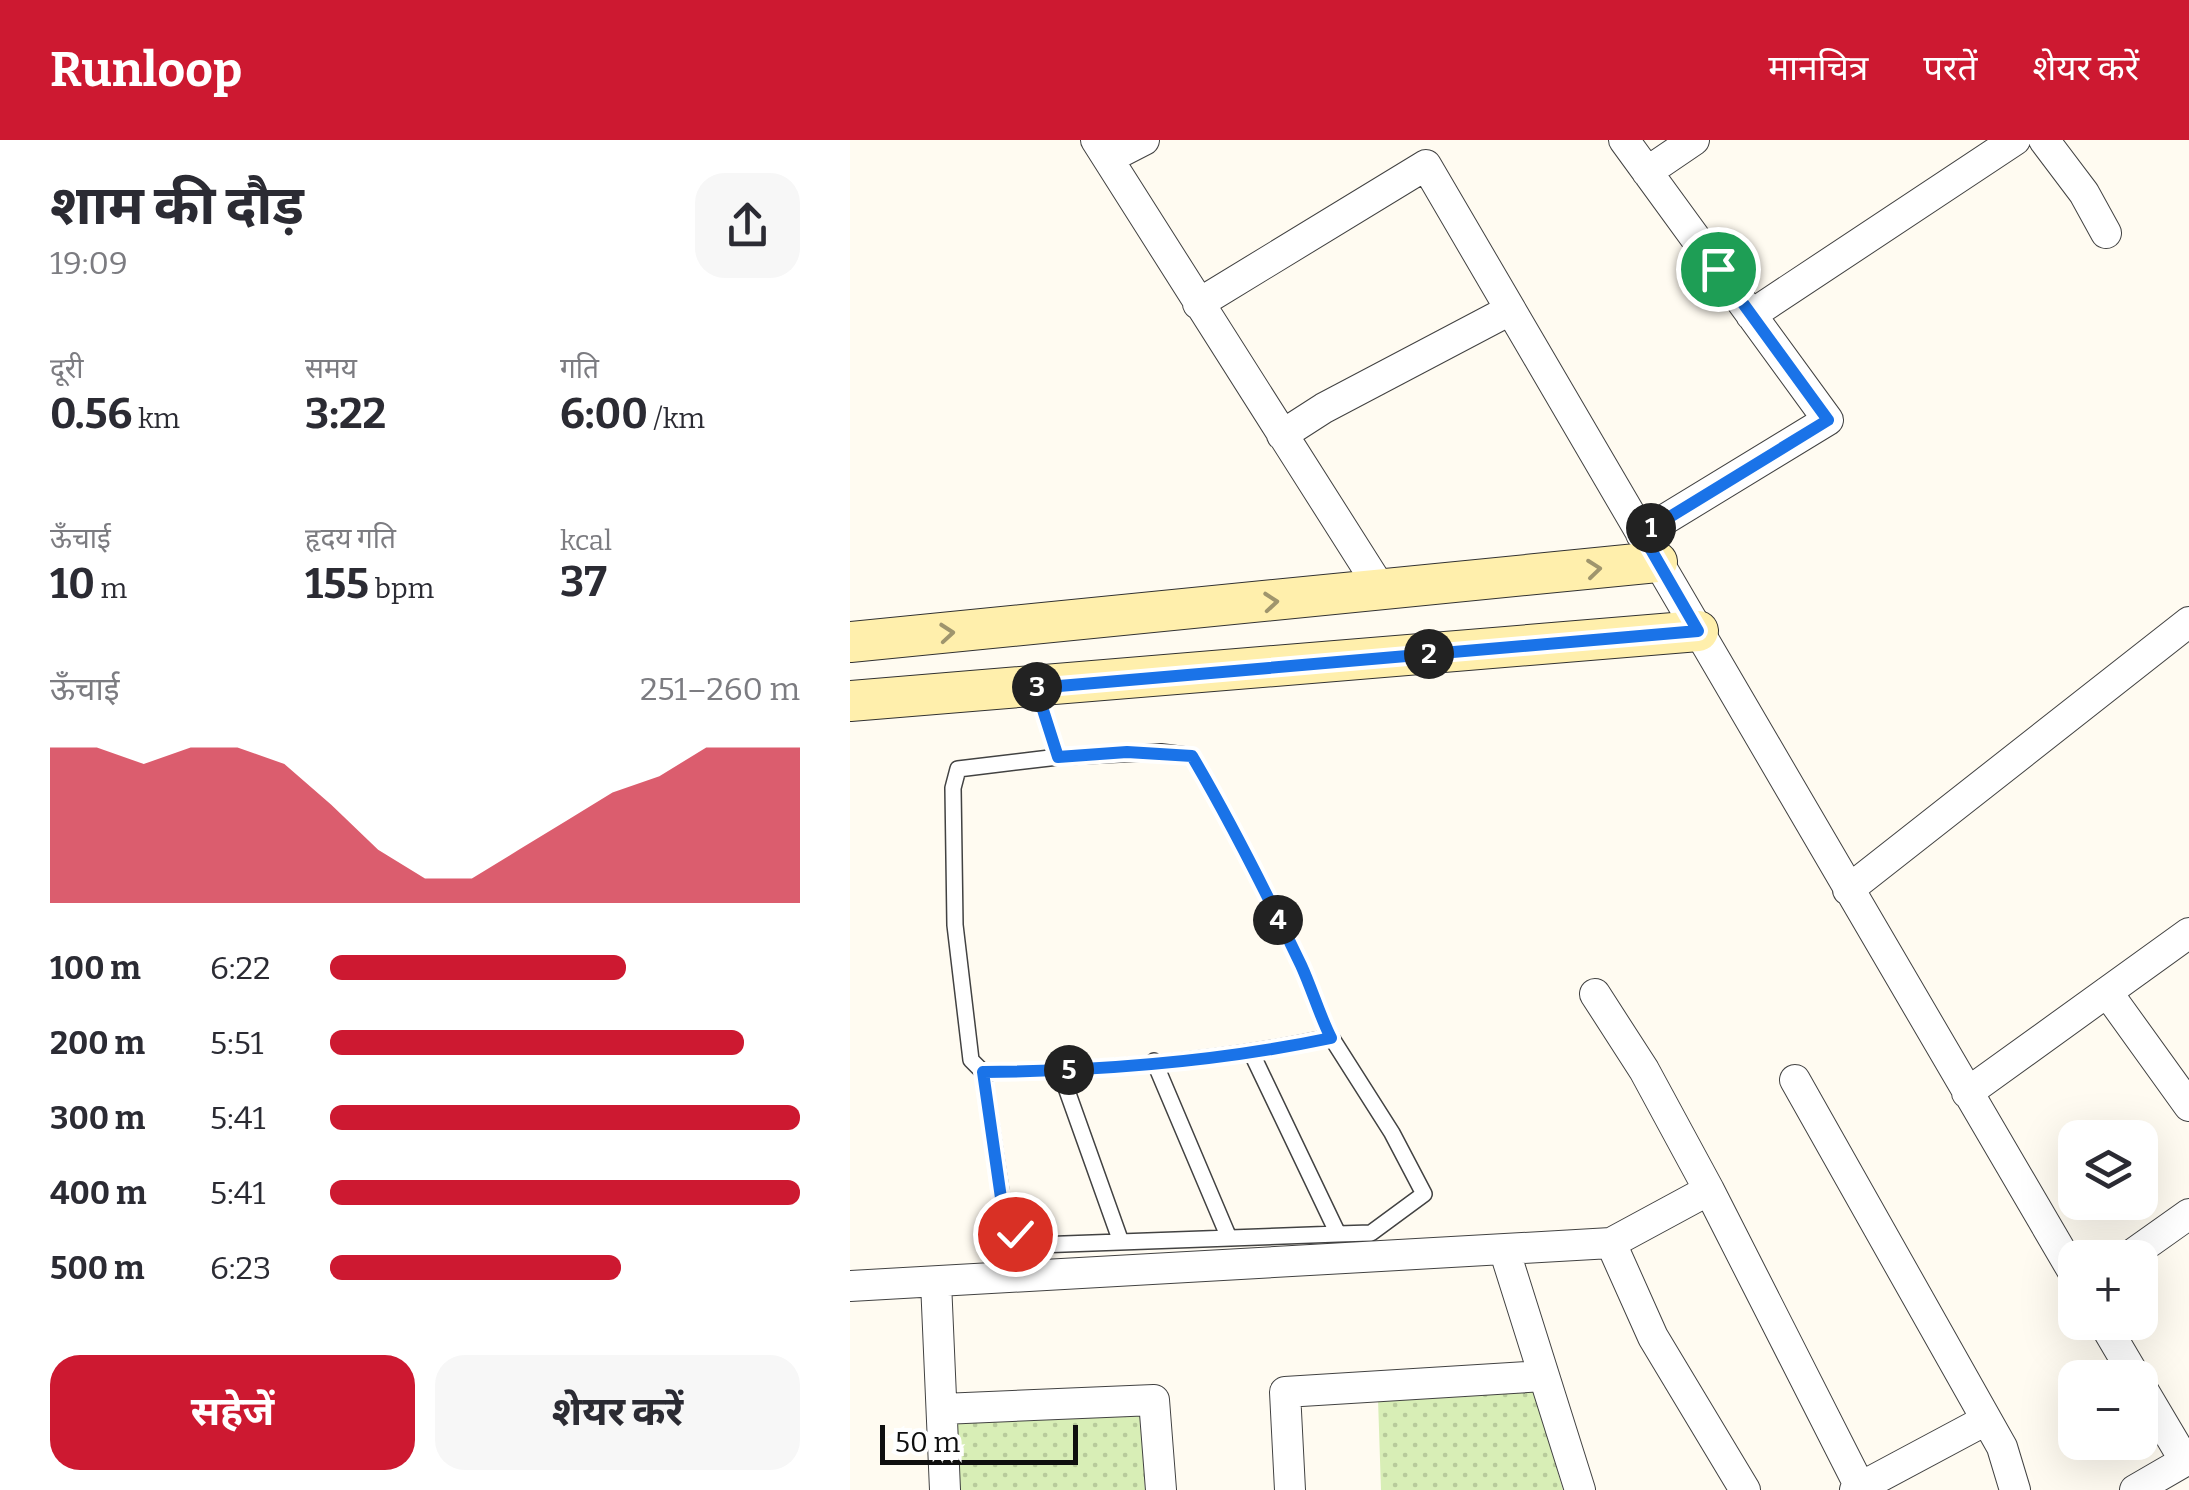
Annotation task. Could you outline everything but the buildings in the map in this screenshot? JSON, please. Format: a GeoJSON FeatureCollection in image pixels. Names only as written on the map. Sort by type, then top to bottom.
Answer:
{"type":"FeatureCollection","features":[{"type":"Feature","properties":{"kind":"street"},"geometry":{"type":"LineString","coordinates":[[1144,140],[1102,149],[1382,591]]}},
{"type":"Feature","properties":{"kind":"street"},"geometry":{"type":"LineString","coordinates":[[850,642],[1382,591],[1650,548],[1828,420],[1624,140]]}},
{"type":"Feature","properties":{"kind":"street"},"geometry":{"type":"LineString","coordinates":[[1647,172],[1694,140]]}},
{"type":"Feature","properties":{"kind":"street"},"geometry":{"type":"LineString","coordinates":[[1751,314],[2015,140]]}},
{"type":"Feature","properties":{"kind":"street"},"geometry":{"type":"LineString","coordinates":[[2044,140],[2084,193],[2106,233]]}},
{"type":"Feature","properties":{"kind":"street"},"geometry":{"type":"LineString","coordinates":[[1198,304],[1426,165],[2058,1246]]}},
{"type":"Feature","properties":{"kind":"street"},"geometry":{"type":"LineString","coordinates":[[1282,436],[1324,408],[1510,310]]}},
{"type":"Feature","properties":{"kind":"street"},"geometry":{"type":"LineString","coordinates":[[1848,890],[2189,622]]}},
{"type":"Feature","properties":{"kind":"street"},"geometry":{"type":"LineString","coordinates":[[850,701],[1698,631]]}},
{"type":"Feature","properties":{"kind":"street"},"geometry":{"type":"LineString","coordinates":[[1967,1093],[2189,933]]}},
{"type":"Feature","properties":{"kind":"street"},"geometry":{"type":"LineString","coordinates":[[2108,992],[2189,1106]]}},
{"type":"Feature","properties":{"kind":"street"},"geometry":{"type":"LineString","coordinates":[[1594,994],[1644,1070],[1709,1190],[1857,1489],[1986,1420]]}},
{"type":"Feature","properties":{"kind":"street"},"geometry":{"type":"LineString","coordinates":[[1795,1080],[2002,1448],[2015,1490]]}},
{"type":"Feature","properties":{"kind":"street"},"geometry":{"type":"LineString","coordinates":[[850,1286],[1610,1243],[1709,1190]]}},
{"type":"Feature","properties":{"kind":"street"},"geometry":{"type":"LineString","coordinates":[[2152,1240],[2189,1214]]}},
{"type":"Feature","properties":{"kind":"street"},"geometry":{"type":"LineString","coordinates":[[1610,1243],[1653,1337],[1745,1490]]}},
{"type":"Feature","properties":{"kind":"street"},"geometry":{"type":"LineString","coordinates":[[1504,1252],[1580,1490]]}},
{"type":"Feature","properties":{"kind":"street"},"geometry":{"type":"LineString","coordinates":[[936,1282],[945,1490]]}},
{"type":"Feature","properties":{"kind":"street"},"geometry":{"type":"LineString","coordinates":[[1290,1490],[1285,1392],[1544,1376]]}},
{"type":"Feature","properties":{"kind":"street"},"geometry":{"type":"LineString","coordinates":[[942,1409],[1154,1400],[1161,1490]]}},
{"type":"Feature","properties":{"kind":"street"},"geometry":{"type":"LineString","coordinates":[[2135,1490],[2187,1459],[2158,1413]]}},
{"type":"Feature","properties":{"kind":"lane"},"geometry":{"type":"LineString","coordinates":[[1036,688],[1058,757]]}},
{"type":"Feature","properties":{"kind":"lane"},"geometry":{"type":"LineString","coordinates":[[1127,752],[1192,756],[1233,826],[1303,969],[1331,1038],[1392,1133],[1424,1194],[1371,1233],[1036,1245],[1015,1234],[1004,1219],[983,1072],[971,1060],[963,1000],[955,925],[952,788],[958,769],[1127,752]]}},
{"type":"Feature","properties":{"kind":"lane"},"geometry":{"type":"LineString","coordinates":[[983,1072],[1060,1071],[1252,1054],[1331,1038]]}},
{"type":"Feature","properties":{"kind":"lane"},"geometry":{"type":"LineString","coordinates":[[1252,1054],[1338,1234]]}},
{"type":"Feature","properties":{"kind":"lane"},"geometry":{"type":"LineString","coordinates":[[1154,1062],[1229,1238]]}},
{"type":"Feature","properties":{"kind":"lane"},"geometry":{"type":"LineString","coordinates":[[1060,1071],[1121,1242]]}},
{"type":"Feature","properties":{"kind":"green space"},"geometry":{"type":"Polygon","coordinates":[[[1534,1391],[1563,1490],[1381,1490],[1378,1399],[1534,1391]]]}},
{"type":"Feature","properties":{"kind":"green space"},"geometry":{"type":"Polygon","coordinates":[[[1141,1410],[1145,1490],[957,1490],[953,1420],[1141,1410]]]}},
{"type":"Feature","properties":{"kind":"route"},"geometry":{"type":"LineString","coordinates":[[1015,1234],[1004,1219],[983,1072],[1060,1071],[1252,1054],[1331,1038],[1303,969],[1233,826],[1192,756],[1127,752],[1058,757],[1036,688],[1698,631],[1642,534],[1828,420],[1718,269]]}}]}
